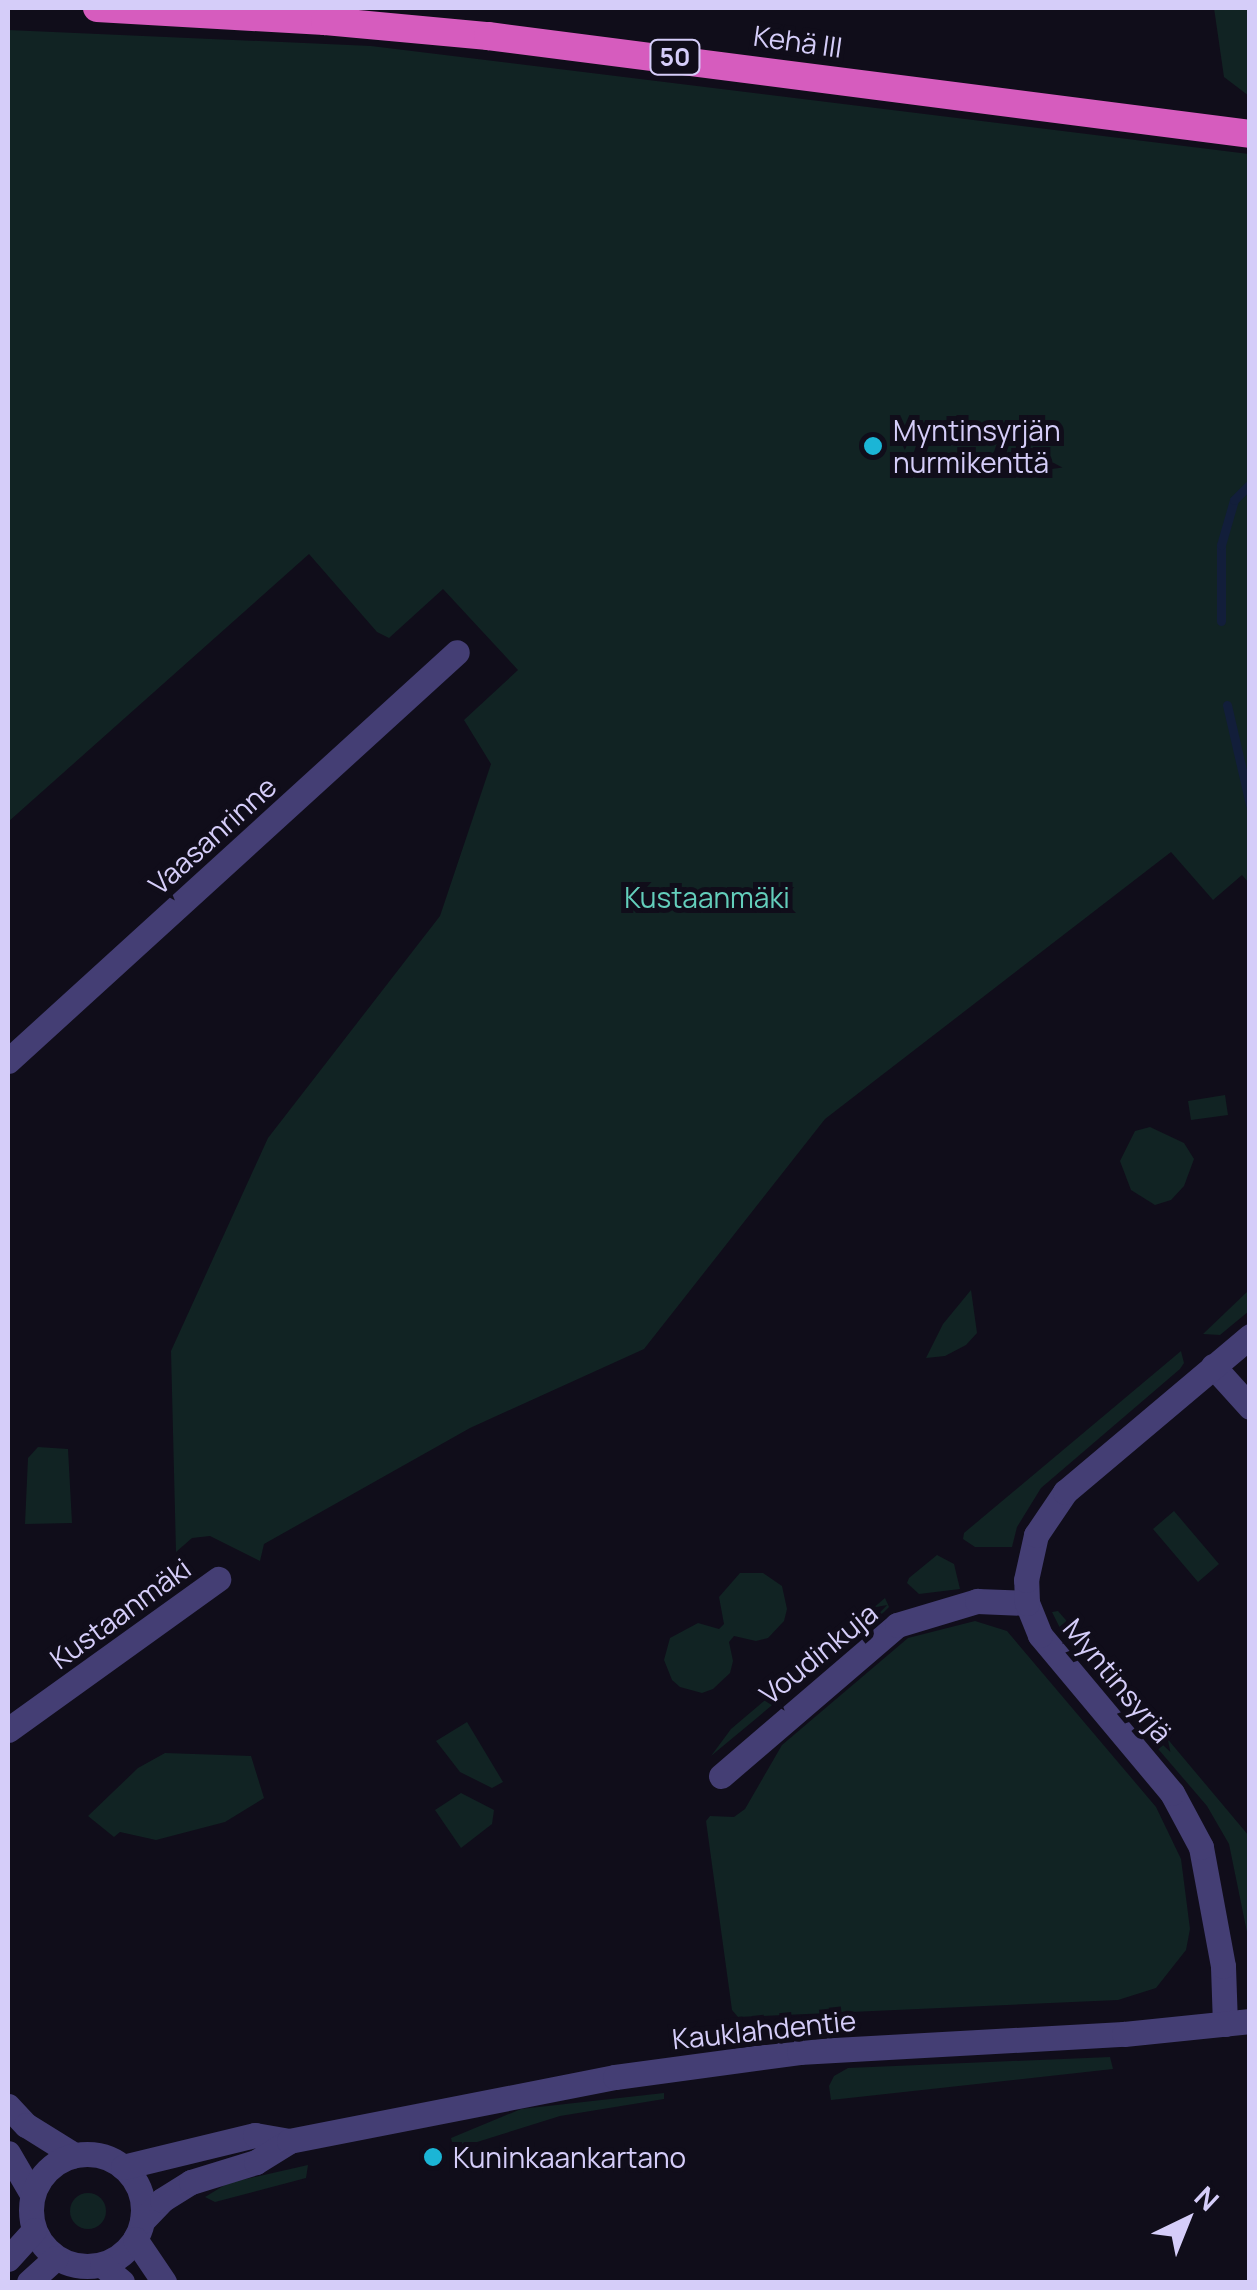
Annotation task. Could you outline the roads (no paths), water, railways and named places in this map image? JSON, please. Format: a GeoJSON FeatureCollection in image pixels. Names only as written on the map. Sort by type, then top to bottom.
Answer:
{"type":"FeatureCollection","features":[{"type":"Feature","properties":{"kind":"highway","name":"Kehä III"},"geometry":{"type":"LineString","coordinates":[[98,8],[325,20],[507,38],[1250,134]]}},
{"type":"Feature","properties":{"kind":"street","name":"Vaasanrinne"},"geometry":{"type":"LineString","coordinates":[[8,1061],[456,652]]}},
{"type":"Feature","properties":{"kind":"street"},"geometry":{"type":"LineString","coordinates":[[1027,1603],[1027,1558],[1045,1516],[1065,1492],[1250,1336]]}},
{"type":"Feature","properties":{"kind":"street"},"geometry":{"type":"LineString","coordinates":[[1213,1366],[1250,1407]]}},
{"type":"Feature","properties":{"kind":"street","name":"Kustaanmäki"},"geometry":{"type":"LineString","coordinates":[[8,1730],[218,1579]]}},
{"type":"Feature","properties":{"kind":"street","name":"Voudinkuja"},"geometry":{"type":"LineString","coordinates":[[721,1776],[897,1625],[978,1601],[1027,1603]]}},
{"type":"Feature","properties":{"kind":"street","name":"Myntinsyrjä"},"geometry":{"type":"LineString","coordinates":[[1027,1603],[1040,1634],[1186,1816],[1201,1846],[1237,2023]]}},
{"type":"Feature","properties":{"kind":"street","name":"Kauklahdentie"},"geometry":{"type":"LineString","coordinates":[[138,2230],[162,2200],[191,2182],[256,2162],[290,2142],[699,2063],[1237,2023]]}},
{"type":"Feature","properties":{"kind":"street"},"geometry":{"type":"LineString","coordinates":[[8,2106],[26,2125],[74,2155]]}},
{"type":"Feature","properties":{"kind":"street","name":"Kauklahdentie"},"geometry":{"type":"LineString","coordinates":[[123,2167],[256,2135],[290,2142]]}},
{"type":"Feature","properties":{"kind":"street"},"geometry":{"type":"LineString","coordinates":[[8,2153],[32,2194],[34,2230],[56,2258],[78,2266],[102,2265],[121,2255],[138,2230]]}},
{"type":"Feature","properties":{"kind":"street"},"geometry":{"type":"LineString","coordinates":[[32,2194],[48,2169],[74,2155],[100,2155],[123,2167],[140,2192],[138,2230],[164,2282]]}},
{"type":"Feature","properties":{"kind":"street"},"geometry":{"type":"LineString","coordinates":[[8,2259],[34,2230]]}},
{"type":"Feature","properties":{"kind":"street"},"geometry":{"type":"LineString","coordinates":[[29,2282],[56,2258]]}},
{"type":"Feature","properties":{"kind":"street"},"geometry":{"type":"LineString","coordinates":[[102,2265],[122,2282]]}},
{"type":"Feature","properties":{"kind":"waterway"},"geometry":{"type":"LineString","coordinates":[[1221,621],[1221,545],[1234,500],[1250,484]]}},
{"type":"Feature","properties":{"kind":"waterway"},"geometry":{"type":"LineString","coordinates":[[1227,705],[1250,805]]}},
{"type":"Feature","properties":{"kind":"place","name":"Myntinsyrjän nurmikenttä"},"geometry":{"type":"Point","coordinates":[873,446]}},
{"type":"Feature","properties":{"kind":"place","name":"Kuninkaankartano"},"geometry":{"type":"Point","coordinates":[433,2157]}}]}
